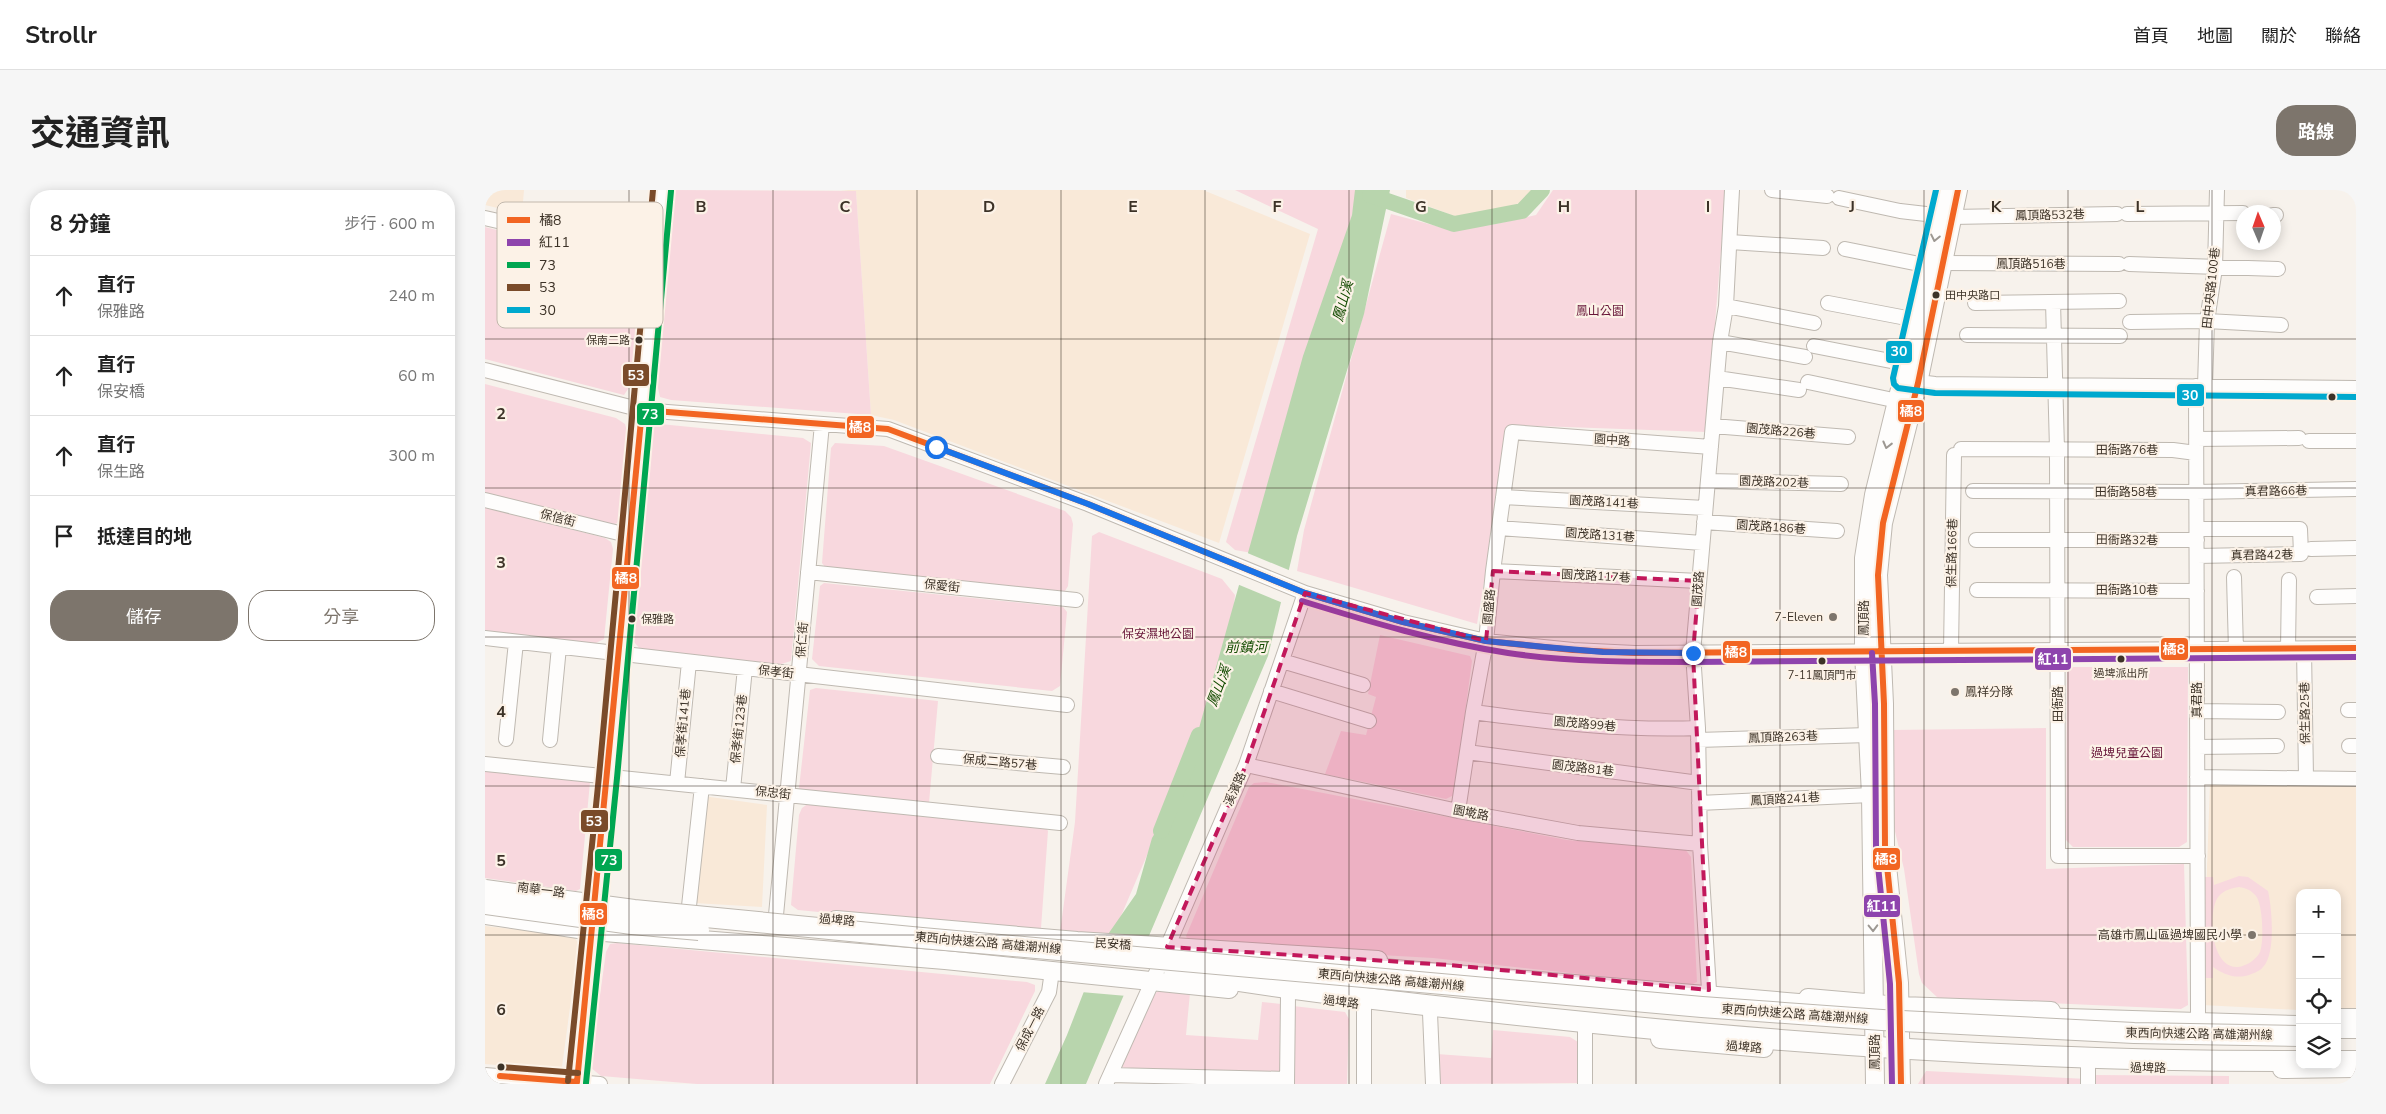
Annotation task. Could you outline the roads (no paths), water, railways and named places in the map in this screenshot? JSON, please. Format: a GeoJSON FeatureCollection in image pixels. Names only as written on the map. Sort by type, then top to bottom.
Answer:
{"type":"FeatureCollection","features":[{"type":"Feature","properties":{"kind":"highway","name":"東西向快速公路 高雄潮州線"},"geometry":{"type":"LineString","coordinates":[[485,890],[644,911],[912,937],[1173,959],[1701,1020],[1872,1032],[2134,1046],[2296,1047]]}},
{"type":"Feature","properties":{"kind":"highway","name":"東西向快速公路 高雄潮州線"},"geometry":{"type":"LineString","coordinates":[[485,904],[632,924],[1173,959],[1258,969],[1882,1020],[2134,1033],[2296,1036]]}},
{"type":"Feature","properties":{"kind":"highway"},"geometry":{"type":"LineString","coordinates":[[1173,959],[1254,960],[1449,973],[1755,1000],[1874,1007],[1974,1016],[2296,1026]]}},
{"type":"Feature","properties":{"kind":"highway"},"geometry":{"type":"LineString","coordinates":[[1173,959],[1364,998],[1875,1052],[1902,1054],[1968,1053],[2235,1062],[2296,1061]]}},
{"type":"Feature","properties":{"kind":"highway"},"geometry":{"type":"LineString","coordinates":[[2341,1028],[2356,1028]]}},
{"type":"Feature","properties":{"kind":"highway"},"geometry":{"type":"LineString","coordinates":[[2341,1036],[2356,1036]]}},
{"type":"Feature","properties":{"kind":"highway"},"geometry":{"type":"LineString","coordinates":[[2341,1048],[2356,1048]]}},
{"type":"Feature","properties":{"kind":"highway"},"geometry":{"type":"LineString","coordinates":[[2341,1061],[2356,1061]]}},
{"type":"Feature","properties":{"kind":"main road","name":"鳳頂路"},"geometry":{"type":"LineString","coordinates":[[1945,190],[1946,216]]}},
{"type":"Feature","properties":{"kind":"main road","name":"鳳頂路"},"geometry":{"type":"LineString","coordinates":[[1901,1084],[1900,1009],[1885,846],[1884,704],[1872,652],[1865,558],[1868,528],[1898,401],[1909,376],[1946,216],[1958,190]]}},
{"type":"Feature","properties":{"kind":"main road","name":"鳳頂路"},"geometry":{"type":"LineString","coordinates":[[1875,1084],[1871,794],[1868,735],[1872,652],[1883,523],[1917,320],[1936,264]]}},
{"type":"Feature","properties":{"kind":"main road","name":"南華一路"},"geometry":{"type":"LineString","coordinates":[[485,883],[596,898]]}},
{"type":"Feature","properties":{"kind":"main road","name":"過埤路"},"geometry":{"type":"LineString","coordinates":[[596,898],[1077,941]]}},
{"type":"Feature","properties":{"kind":"main road"},"geometry":{"type":"LineString","coordinates":[[485,915],[592,931],[945,960],[1060,972]]}},
{"type":"Feature","properties":{"kind":"main road","name":"民安橋"},"geometry":{"type":"LineString","coordinates":[[1077,941],[1148,946],[1173,959]]}},
{"type":"Feature","properties":{"kind":"main road"},"geometry":{"type":"LineString","coordinates":[[1173,959],[1449,965],[1874,1007]]}},
{"type":"Feature","properties":{"kind":"main road","name":"過埤路"},"geometry":{"type":"LineString","coordinates":[[1060,972],[1153,980],[1429,1014],[1585,1029],[1700,1044],[1875,1052]]}},
{"type":"Feature","properties":{"kind":"main road"},"geometry":{"type":"LineString","coordinates":[[1900,1009],[2296,1016]]}},
{"type":"Feature","properties":{"kind":"main road"},"geometry":{"type":"LineString","coordinates":[[2341,1018],[2356,1018]]}},
{"type":"Feature","properties":{"kind":"main road","name":"過埤路"},"geometry":{"type":"LineString","coordinates":[[1902,1054],[2088,1066],[2234,1069],[2356,1068]]}},
{"type":"Feature","properties":{"kind":"street","name":"園茂路"},"geometry":{"type":"LineString","coordinates":[[1709,990],[1700,844],[1698,734],[1693,653],[1720,342],[1726,306],[1732,190]]}},
{"type":"Feature","properties":{"kind":"street","name":"鳳頂路532巷"},"geometry":{"type":"LineString","coordinates":[[1772,190],[1833,197],[1900,211],[1946,216],[2236,213]]}},
{"type":"Feature","properties":{"kind":"street","name":"田中央路100巷"},"geometry":{"type":"LineString","coordinates":[[2201,386],[2207,321],[2215,268],[2217,190]]}},
{"type":"Feature","properties":{"kind":"street"},"geometry":{"type":"LineString","coordinates":[[1730,242],[1823,248]]}},
{"type":"Feature","properties":{"kind":"street","name":"鳳頂路516巷"},"geometry":{"type":"LineString","coordinates":[[1845,249],[1936,264],[2182,264],[2215,268],[2278,269]]}},
{"type":"Feature","properties":{"kind":"street"},"geometry":{"type":"LineString","coordinates":[[1975,302],[2119,301]]}},
{"type":"Feature","properties":{"kind":"street","name":"田衙路"},"geometry":{"type":"LineString","coordinates":[[2053,302],[2057,449],[2058,856],[2198,856]]}},
{"type":"Feature","properties":{"kind":"street"},"geometry":{"type":"LineString","coordinates":[[1827,303],[1917,320]]}},
{"type":"Feature","properties":{"kind":"street"},"geometry":{"type":"LineString","coordinates":[[1726,306],[1814,323]]}},
{"type":"Feature","properties":{"kind":"street"},"geometry":{"type":"LineString","coordinates":[[2130,322],[2207,321],[2281,325]]}},
{"type":"Feature","properties":{"kind":"street"},"geometry":{"type":"LineString","coordinates":[[576,1083],[608,777],[650,328]]}},
{"type":"Feature","properties":{"kind":"street"},"geometry":{"type":"LineString","coordinates":[[1967,335],[2120,336]]}},
{"type":"Feature","properties":{"kind":"street"},"geometry":{"type":"LineString","coordinates":[[1720,342],[1810,351],[1909,376],[2055,384],[2356,388]]}},
{"type":"Feature","properties":{"kind":"street"},"geometry":{"type":"LineString","coordinates":[[485,370],[642,410],[888,429],[1088,504],[1305,593],[1403,622],[1486,641],[1596,652],[1693,653],[2356,648]]}},
{"type":"Feature","properties":{"kind":"street"},"geometry":{"type":"LineString","coordinates":[[1717,378],[1803,386],[1898,401]]}},
{"type":"Feature","properties":{"kind":"street","name":"真君路"},"geometry":{"type":"LineString","coordinates":[[2198,1013],[2196,439],[2201,386]]}},
{"type":"Feature","properties":{"kind":"street","name":"保仁街"},"geometry":{"type":"LineString","coordinates":[[776,915],[822,424]]}},
{"type":"Feature","properties":{"kind":"street","name":"園茂路226巷"},"geometry":{"type":"LineString","coordinates":[[1713,426],[1848,437]]}},
{"type":"Feature","properties":{"kind":"street","name":"園中路"},"geometry":{"type":"LineString","coordinates":[[1512,432],[1711,447]]}},
{"type":"Feature","properties":{"kind":"street","name":"園盛路"},"geometry":{"type":"LineString","coordinates":[[1458,811],[1486,641],[1493,571],[1512,432]]}},
{"type":"Feature","properties":{"kind":"street"},"geometry":{"type":"LineString","coordinates":[[2196,439],[2356,441]]}},
{"type":"Feature","properties":{"kind":"street","name":"田衙路76巷"},"geometry":{"type":"LineString","coordinates":[[1957,452],[2057,449],[2173,450],[2196,453]]}},
{"type":"Feature","properties":{"kind":"street","name":"保生路166巷"},"geometry":{"type":"LineString","coordinates":[[1951,651],[1957,452]]}},
{"type":"Feature","properties":{"kind":"street","name":"園茂路202巷"},"geometry":{"type":"LineString","coordinates":[[1708,481],[1841,484]]}},
{"type":"Feature","properties":{"kind":"street","name":"真君路66巷"},"geometry":{"type":"LineString","coordinates":[[2196,492],[2356,489]]}},
{"type":"Feature","properties":{"kind":"street","name":"田衙路58巷"},"geometry":{"type":"LineString","coordinates":[[1973,491],[2196,492]]}},
{"type":"Feature","properties":{"kind":"street","name":"園茂路141巷"},"geometry":{"type":"LineString","coordinates":[[1503,497],[1705,508]]}},
{"type":"Feature","properties":{"kind":"street","name":"保信街"},"geometry":{"type":"LineString","coordinates":[[485,500],[631,536]]}},
{"type":"Feature","properties":{"kind":"street","name":"園茂路186巷"},"geometry":{"type":"LineString","coordinates":[[1704,522],[1837,531]]}},
{"type":"Feature","properties":{"kind":"street","name":"園茂路131巷"},"geometry":{"type":"LineString","coordinates":[[1499,528],[1702,543]]}},
{"type":"Feature","properties":{"kind":"street","name":"田衙路32巷"},"geometry":{"type":"LineString","coordinates":[[1976,540],[2197,535],[2300,529]]}},
{"type":"Feature","properties":{"kind":"street","name":"真君路42巷"},"geometry":{"type":"LineString","coordinates":[[2197,556],[2301,554],[2300,529]]}},
{"type":"Feature","properties":{"kind":"street"},"geometry":{"type":"LineString","coordinates":[[2311,549],[2356,548]]}},
{"type":"Feature","properties":{"kind":"street","name":"園茂路117巷"},"geometry":{"type":"LineString","coordinates":[[1493,571],[1699,581]]}},
{"type":"Feature","properties":{"kind":"street","name":"保愛街"},"geometry":{"type":"LineString","coordinates":[[809,572],[1076,600]]}},
{"type":"Feature","properties":{"kind":"street"},"geometry":{"type":"LineString","coordinates":[[2234,576],[2236,650]]}},
{"type":"Feature","properties":{"kind":"street"},"geometry":{"type":"LineString","coordinates":[[2288,649],[2289,580]]}},
{"type":"Feature","properties":{"kind":"street","name":"田衙路10巷"},"geometry":{"type":"LineString","coordinates":[[1977,590],[2197,591]]}},
{"type":"Feature","properties":{"kind":"street","name":"溪濱路"},"geometry":{"type":"LineString","coordinates":[[1108,1080],[1153,980],[1173,959],[1246,765],[1305,593]]}},
{"type":"Feature","properties":{"kind":"street"},"geometry":{"type":"LineString","coordinates":[[2317,597],[2356,596]]}},
{"type":"Feature","properties":{"kind":"street","name":"保孝街"},"geometry":{"type":"LineString","coordinates":[[485,638],[1067,705]]}},
{"type":"Feature","properties":{"kind":"street"},"geometry":{"type":"LineString","coordinates":[[506,739],[516,642]]}},
{"type":"Feature","properties":{"kind":"street"},"geometry":{"type":"LineString","coordinates":[[550,740],[559,647]]}},
{"type":"Feature","properties":{"kind":"street","name":"保生路25巷"},"geometry":{"type":"LineString","coordinates":[[2304,649],[2306,778]]}},
{"type":"Feature","properties":{"kind":"street"},"geometry":{"type":"LineString","coordinates":[[1282,661],[1363,685]]}},
{"type":"Feature","properties":{"kind":"street","name":"保孝街141巷"},"geometry":{"type":"LineString","coordinates":[[677,784],[689,662]]}},
{"type":"Feature","properties":{"kind":"street","name":"保孝街123巷"},"geometry":{"type":"LineString","coordinates":[[733,789],[745,668]]}},
{"type":"Feature","properties":{"kind":"street"},"geometry":{"type":"LineString","coordinates":[[1271,690],[1369,721]]}},
{"type":"Feature","properties":{"kind":"street"},"geometry":{"type":"LineString","coordinates":[[2197,711],[2278,712]]}},
{"type":"Feature","properties":{"kind":"street","name":"園茂路99巷"},"geometry":{"type":"LineString","coordinates":[[1473,712],[1590,726],[1666,729],[1698,734]]}},
{"type":"Feature","properties":{"kind":"street","name":"鳳頂路263巷"},"geometry":{"type":"LineString","coordinates":[[1698,734],[1868,735]]}},
{"type":"Feature","properties":{"kind":"street"},"geometry":{"type":"LineString","coordinates":[[2197,747],[2277,746]]}},
{"type":"Feature","properties":{"kind":"street","name":"園茂路81巷"},"geometry":{"type":"LineString","coordinates":[[1467,752],[1699,783]]}},
{"type":"Feature","properties":{"kind":"street","name":"保成二路57巷"},"geometry":{"type":"LineString","coordinates":[[938,756],[1063,767]]}},
{"type":"Feature","properties":{"kind":"street","name":"保忠街"},"geometry":{"type":"LineString","coordinates":[[485,764],[1060,823]]}},
{"type":"Feature","properties":{"kind":"street","name":"園墘路"},"geometry":{"type":"LineString","coordinates":[[1246,765],[1458,811],[1578,833],[1700,844]]}},
{"type":"Feature","properties":{"kind":"street"},"geometry":{"type":"LineString","coordinates":[[2197,777],[2356,779]]}},
{"type":"Feature","properties":{"kind":"street"},"geometry":{"type":"LineString","coordinates":[[689,906],[702,786]]}},
{"type":"Feature","properties":{"kind":"street","name":"鳳頂路241巷"},"geometry":{"type":"LineString","coordinates":[[1699,803],[1871,794]]}},
{"type":"Feature","properties":{"kind":"street","name":"保成一路"},"geometry":{"type":"LineString","coordinates":[[1002,1084],[1060,972]]}},
{"type":"Feature","properties":{"kind":"street"},"geometry":{"type":"LineString","coordinates":[[1108,1080],[1287,1082],[1289,996]]}},
{"type":"Feature","properties":{"kind":"street"},"geometry":{"type":"LineString","coordinates":[[1364,1005],[1364,1084]]}},
{"type":"Feature","properties":{"kind":"street"},"geometry":{"type":"LineString","coordinates":[[1429,1014],[1433,1084]]}},
{"type":"Feature","properties":{"kind":"street"},"geometry":{"type":"LineString","coordinates":[[1585,1029],[1585,1084]]}},
{"type":"Feature","properties":{"kind":"street"},"geometry":{"type":"LineString","coordinates":[[2088,1066],[2089,1084]]}},
{"type":"Feature","properties":{"kind":"street"},"geometry":{"type":"LineString","coordinates":[[485,1075],[600,1084]]}},
{"type":"Feature","properties":{"kind":"water","name":"前鎮河"},"geometry":{"type":"Polygon","coordinates":[[[1355,190],[1390,190],[1364,314],[1297,536],[1268,656],[1086,1084],[1045,1084],[1067,1035],[1104,940],[1136,894],[1152,838],[1182,789],[1303,356],[1352,215],[1355,190]]]}},
{"type":"Feature","properties":{"kind":"waterway"},"geometry":{"type":"LineString","coordinates":[[1370,195],[1454,224],[1522,211],[1542,190]]}},
{"type":"Feature","properties":{"kind":"waterway","name":"鳳山溪"},"geometry":{"type":"LineString","coordinates":[[1161,831],[1199,735]]}},
{"type":"Feature","properties":{"kind":"place","name":"田中央路口"},"geometry":{"type":"Point","coordinates":[1936,295]}},
{"type":"Feature","properties":{"kind":"place","name":"保南二路"},"geometry":{"type":"Point","coordinates":[639,340]}},
{"type":"Feature","properties":{"kind":"place","name":"7-Eleven"},"geometry":{"type":"Point","coordinates":[1833,617]}},
{"type":"Feature","properties":{"kind":"place","name":"保雅路"},"geometry":{"type":"Point","coordinates":[632,619]}},
{"type":"Feature","properties":{"kind":"place","name":"過埤派出所"},"geometry":{"type":"Point","coordinates":[2121,659]}},
{"type":"Feature","properties":{"kind":"place","name":"7-11鳳頂門市"},"geometry":{"type":"Point","coordinates":[1822,661]}},
{"type":"Feature","properties":{"kind":"place","name":"鳳祥分隊"},"geometry":{"type":"Point","coordinates":[1955,692]}},
{"type":"Feature","properties":{"kind":"place","name":"高雄市鳳山區過埤國民小學"},"geometry":{"type":"Point","coordinates":[2252,935]}},
{"type":"Feature","properties":{"kind":"park label","name":"鳳山公園"},"geometry":{"type":"Point","coordinates":[1600,311]}},
{"type":"Feature","properties":{"kind":"park label","name":"保安濕地公園"},"geometry":{"type":"Point","coordinates":[1158,634]}},
{"type":"Feature","properties":{"kind":"park label","name":"過埤兒童公園"},"geometry":{"type":"Point","coordinates":[2127,753]}}]}
